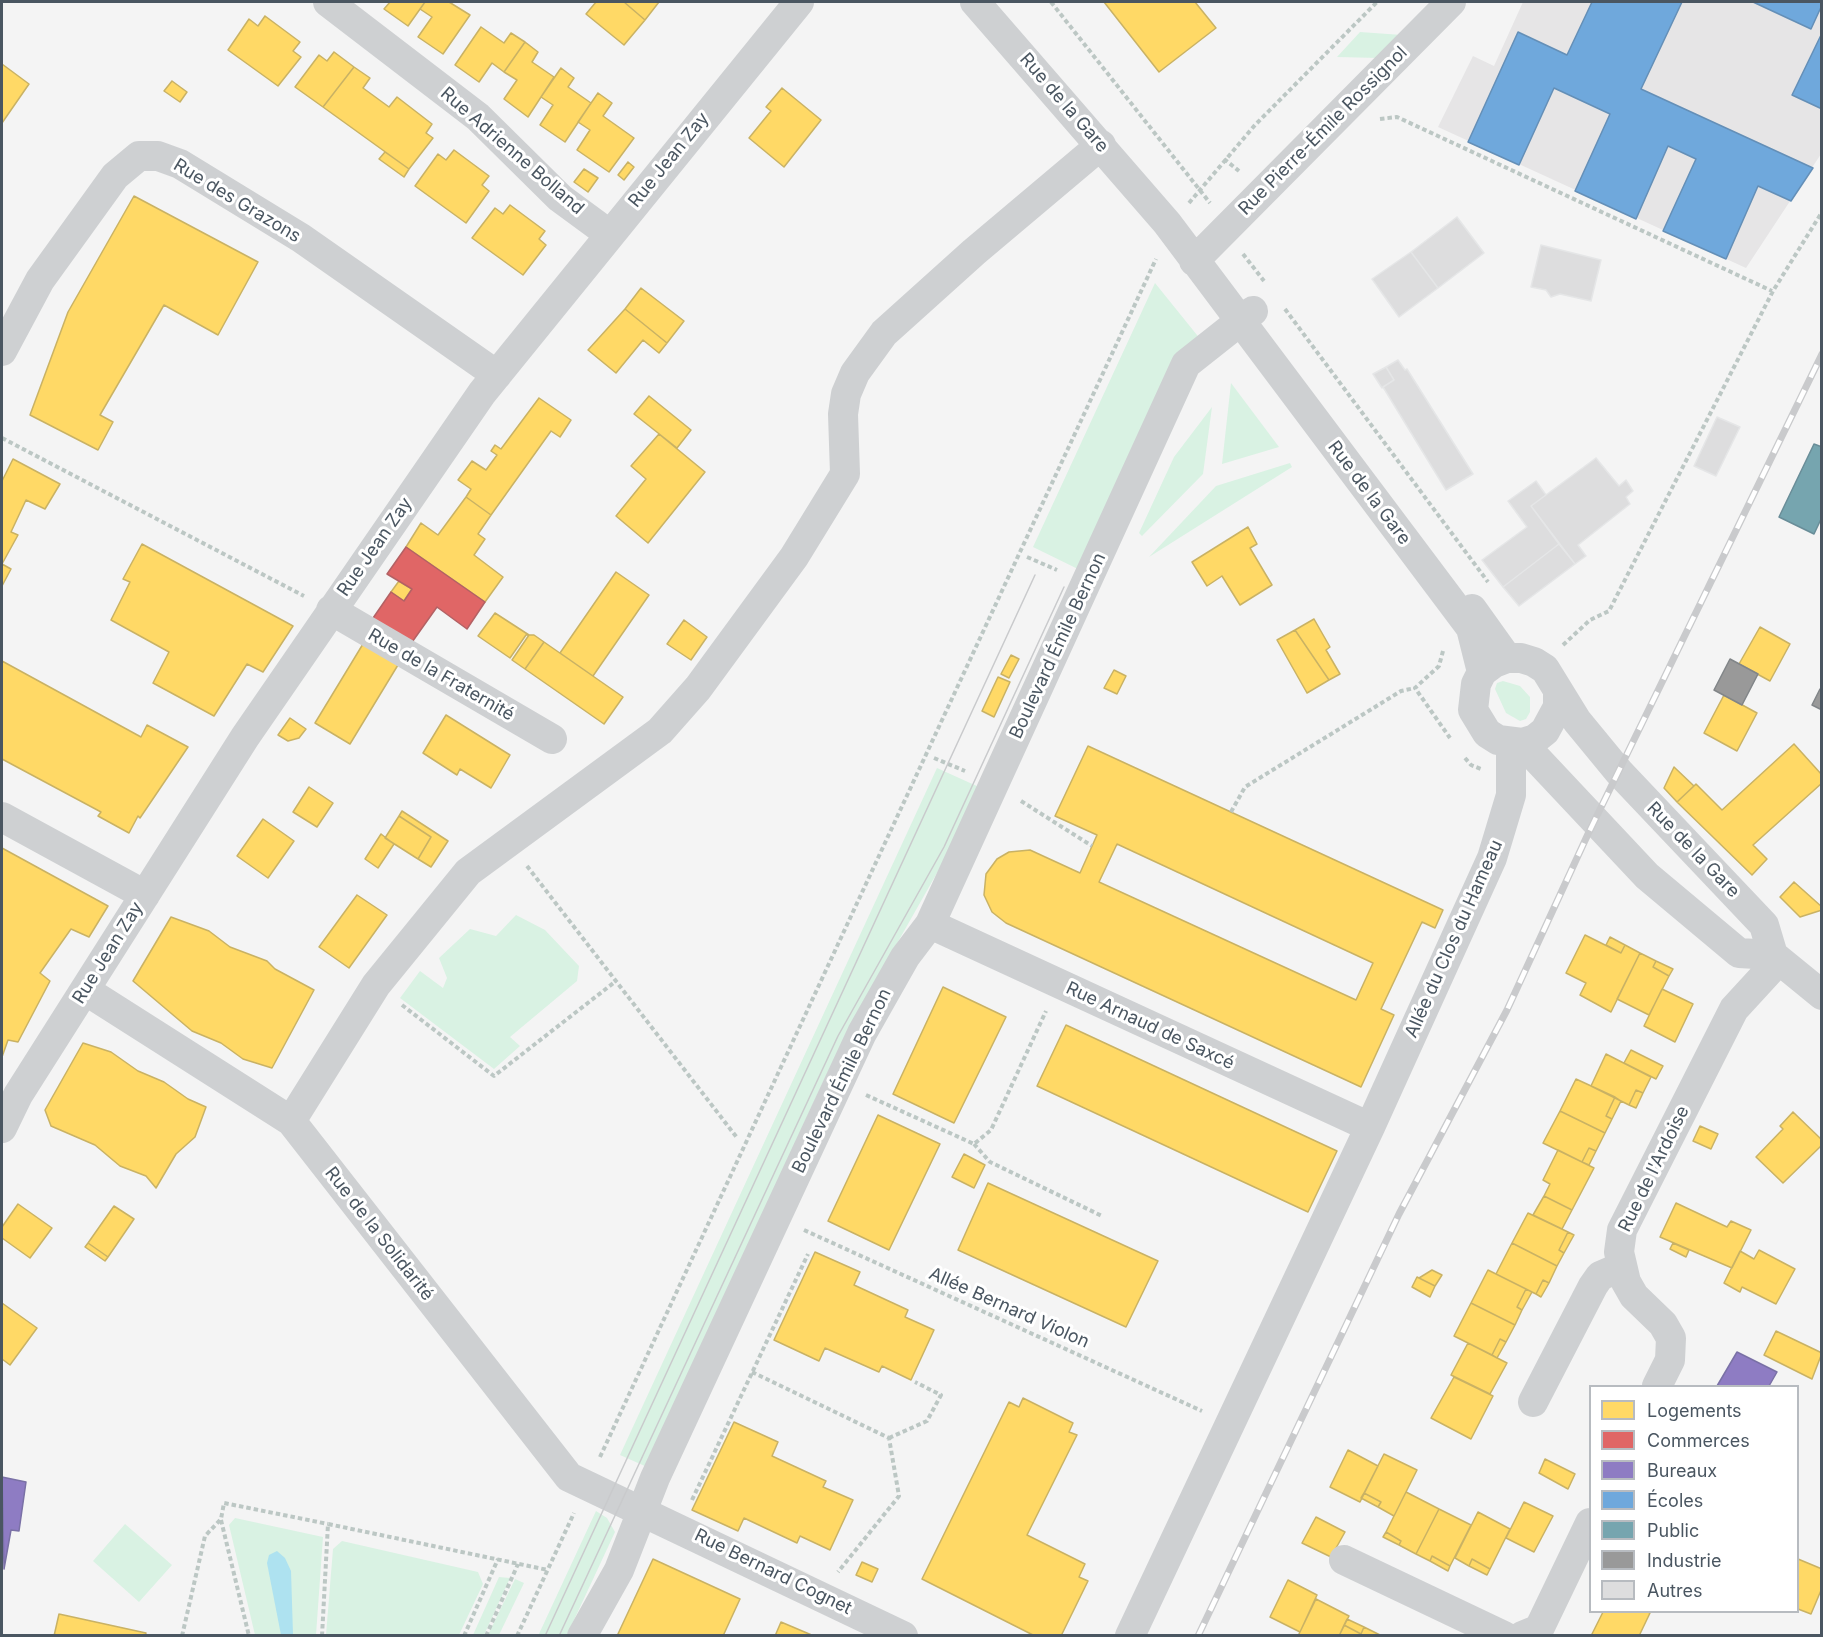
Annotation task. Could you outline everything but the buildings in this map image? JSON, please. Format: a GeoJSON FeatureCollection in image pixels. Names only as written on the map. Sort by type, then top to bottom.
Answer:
{"type":"FeatureCollection","features":[{"type":"Feature","properties":{"kind":"street","name":"Rue Adrienne Bolland"},"geometry":{"type":"LineString","coordinates":[[328,2],[478,117],[560,198],[609,234]]}},
{"type":"Feature","properties":{"kind":"street","name":"Rue Jean Zay"},"geometry":{"type":"LineString","coordinates":[[2,1128],[18,1095],[245,737],[320,605],[609,234],[799,2]]}},
{"type":"Feature","properties":{"kind":"street","name":"Rue de la Gare"},"geometry":{"type":"LineString","coordinates":[[975,2],[1146,196],[1201,255],[1254,306],[1495,665],[1521,658],[1534,662],[1553,675],[1577,722],[1619,772],[1764,925],[1776,957]]}},
{"type":"Feature","properties":{"kind":"street","name":"Rue de la Gare"},"geometry":{"type":"LineString","coordinates":[[1000,2],[1165,191],[1201,255]]}},
{"type":"Feature","properties":{"kind":"street","name":"Rue Pierre-Émile Rossignol"},"geometry":{"type":"LineString","coordinates":[[1201,255],[1451,2]]}},
{"type":"Feature","properties":{"kind":"street"},"geometry":{"type":"LineString","coordinates":[[291,1121],[376,985],[468,873],[660,731],[698,687],[794,557],[845,474],[843,414],[846,394],[855,373],[884,333],[974,252],[1101,144]]}},
{"type":"Feature","properties":{"kind":"street","name":"Rue des Grazons"},"geometry":{"type":"LineString","coordinates":[[2,351],[40,280],[115,176],[139,156],[158,156],[180,164],[301,238],[498,375]]}},
{"type":"Feature","properties":{"kind":"street","name":"Boulevard Émile Bernon"},"geometry":{"type":"LineString","coordinates":[[582,1635],[620,1570],[642,1510],[862,1032],[905,957],[930,924],[1186,364],[1254,306]]}},
{"type":"Feature","properties":{"kind":"street","name":"Rue de la Fraternité"},"geometry":{"type":"LineString","coordinates":[[320,605],[552,739]]}},
{"type":"Feature","properties":{"kind":"street"},"geometry":{"type":"LineString","coordinates":[[1495,665],[1476,684],[1473,697],[1476,716],[1487,733],[1517,743],[1647,876],[1739,953],[1776,957],[1820,992]]}},
{"type":"Feature","properties":{"kind":"street"},"geometry":{"type":"LineString","coordinates":[[1517,743],[1535,739],[1545,731],[1558,707],[1553,675]]}},
{"type":"Feature","properties":{"kind":"street","name":"Allée du Clos du Hameau"},"geometry":{"type":"LineString","coordinates":[[1130,1635],[1370,1127],[1492,858],[1511,795],[1517,743]]}},
{"type":"Feature","properties":{"kind":"street"},"geometry":{"type":"LineString","coordinates":[[2,817],[145,895]]}},
{"type":"Feature","properties":{"kind":"street","name":"Rue Arnaud de Saxcé"},"geometry":{"type":"LineString","coordinates":[[930,924],[1370,1127]]}},
{"type":"Feature","properties":{"kind":"street","name":"Rue de l'Ardoise"},"geometry":{"type":"LineString","coordinates":[[1658,1385],[1670,1360],[1671,1338],[1663,1324],[1634,1296],[1622,1267],[1619,1241],[1622,1230],[1734,1009],[1776,957]]}},
{"type":"Feature","properties":{"kind":"street","name":"Rue de la Solidarité"},"geometry":{"type":"LineString","coordinates":[[85,990],[291,1121],[569,1477],[642,1510]]}},
{"type":"Feature","properties":{"kind":"street"},"geometry":{"type":"LineString","coordinates":[[1533,1402],[1593,1286],[1600,1276],[1622,1267]]}},
{"type":"Feature","properties":{"kind":"street","name":"Rue Bernard Cognet"},"geometry":{"type":"LineString","coordinates":[[642,1510],[903,1635]]}},
{"type":"Feature","properties":{"kind":"street"},"geometry":{"type":"LineString","coordinates":[[1522,1635],[1539,1629],[1589,1525]]}},
{"type":"Feature","properties":{"kind":"street"},"geometry":{"type":"LineString","coordinates":[[1344,1560],[1504,1635]]}},
{"type":"Feature","properties":{"kind":"path"},"geometry":{"type":"LineString","coordinates":[[1051,2],[1189,174],[1198,191],[1231,225],[1240,249],[1254,306]]}},
{"type":"Feature","properties":{"kind":"path"},"geometry":{"type":"LineString","coordinates":[[1198,191],[1255,125],[1377,2]]}},
{"type":"Feature","properties":{"kind":"path"},"geometry":{"type":"LineString","coordinates":[[1350,104],[1366,120],[1397,117],[1773,291]]}},
{"type":"Feature","properties":{"kind":"path"},"geometry":{"type":"LineString","coordinates":[[1553,675],[1590,620],[1609,611],[1773,291],[1821,212]]}},
{"type":"Feature","properties":{"kind":"path"},"geometry":{"type":"LineString","coordinates":[[517,1635],[1158,255],[1165,264]]}},
{"type":"Feature","properties":{"kind":"path"},"geometry":{"type":"LineString","coordinates":[[1282,306],[1495,591]]}},
{"type":"Feature","properties":{"kind":"path"},"geometry":{"type":"LineString","coordinates":[[2,438],[320,605]]}},
{"type":"Feature","properties":{"kind":"path"},"geometry":{"type":"LineString","coordinates":[[1027,557],[1059,571]]}},
{"type":"Feature","properties":{"kind":"path"},"geometry":{"type":"LineString","coordinates":[[1231,812],[1245,787],[1401,691],[1415,688],[1439,666],[1444,647]]}},
{"type":"Feature","properties":{"kind":"path"},"geometry":{"type":"LineString","coordinates":[[1415,688],[1454,743]]}},
{"type":"Feature","properties":{"kind":"path"},"geometry":{"type":"LineString","coordinates":[[1460,752],[1471,765],[1494,776],[1512,779]]}},
{"type":"Feature","properties":{"kind":"path"},"geometry":{"type":"LineString","coordinates":[[934,758],[967,772]]}},
{"type":"Feature","properties":{"kind":"path"},"geometry":{"type":"LineString","coordinates":[[1012,795],[1092,846]]}},
{"type":"Feature","properties":{"kind":"path"},"geometry":{"type":"LineString","coordinates":[[509,843],[738,1139]]}},
{"type":"Feature","properties":{"kind":"path"},"geometry":{"type":"LineString","coordinates":[[376,985],[494,1076],[616,981]]}},
{"type":"Feature","properties":{"kind":"path"},"geometry":{"type":"LineString","coordinates":[[974,1144],[991,1130],[1059,984]]}},
{"type":"Feature","properties":{"kind":"path"},"geometry":{"type":"LineString","coordinates":[[864,1094],[974,1144],[990,1162],[1102,1216]]}},
{"type":"Feature","properties":{"kind":"path","name":"Allée Bernard Violon"},"geometry":{"type":"LineString","coordinates":[[777,1217],[1230,1424]]}},
{"type":"Feature","properties":{"kind":"path"},"geometry":{"type":"LineString","coordinates":[[692,1500],[808,1254]]}},
{"type":"Feature","properties":{"kind":"path"},"geometry":{"type":"LineString","coordinates":[[752,1372],[889,1438],[927,1421],[941,1395],[915,1382]]}},
{"type":"Feature","properties":{"kind":"path"},"geometry":{"type":"LineString","coordinates":[[820,1594],[899,1496],[889,1438]]}},
{"type":"Feature","properties":{"kind":"path"},"geometry":{"type":"LineString","coordinates":[[249,1635],[221,1519],[224,1503],[548,1570]]}},
{"type":"Feature","properties":{"kind":"path"},"geometry":{"type":"LineString","coordinates":[[182,1635],[205,1536],[221,1519]]}},
{"type":"Feature","properties":{"kind":"path"},"geometry":{"type":"LineString","coordinates":[[322,1635],[328,1524]]}},
{"type":"Feature","properties":{"kind":"path"},"geometry":{"type":"LineString","coordinates":[[464,1635],[498,1559]]}},
{"type":"Feature","properties":{"kind":"path"},"geometry":{"type":"LineString","coordinates":[[486,1635],[519,1564]]}},
{"type":"Feature","properties":{"kind":"shaded area"},"geometry":{"type":"Polygon","coordinates":[[[1523,2],[1821,2],[1821,154],[1746,268],[1438,127],[1473,56],[1494,66],[1523,2]]]}},
{"type":"Feature","properties":{"kind":"green space"},"geometry":{"type":"Polygon","coordinates":[[[1360,32],[1402,35],[1379,58],[1337,57],[1360,32]]]}},
{"type":"Feature","properties":{"kind":"green space"},"geometry":{"type":"Polygon","coordinates":[[[1155,283],[1201,340],[1082,571],[1033,547],[1155,283]]]}},
{"type":"Feature","properties":{"kind":"green space"},"geometry":{"type":"Polygon","coordinates":[[[1231,383],[1279,447],[1222,464],[1231,383]]]}},
{"type":"Feature","properties":{"kind":"green space"},"geometry":{"type":"Polygon","coordinates":[[[1212,407],[1203,474],[1142,536],[1139,533],[1174,457],[1212,407]]]}},
{"type":"Feature","properties":{"kind":"green space"},"geometry":{"type":"Polygon","coordinates":[[[1290,463],[1292,467],[1149,557],[1216,486],[1290,463]]]}},
{"type":"Feature","properties":{"kind":"green space"},"geometry":{"type":"Polygon","coordinates":[[[1503,681],[1520,686],[1530,697],[1530,712],[1526,719],[1520,721],[1506,713],[1495,689],[1497,683],[1503,681]]]}},
{"type":"Feature","properties":{"kind":"green space"},"geometry":{"type":"Polygon","coordinates":[[[937,768],[979,787],[946,857],[857,1014],[822,1084],[647,1467],[620,1455],[937,768]]]}},
{"type":"Feature","properties":{"kind":"green space"},"geometry":{"type":"Polygon","coordinates":[[[516,915],[545,930],[579,966],[577,981],[510,1037],[520,1046],[494,1069],[400,998],[420,971],[443,988],[447,978],[439,958],[470,929],[496,936],[516,915]]]}},
{"type":"Feature","properties":{"kind":"green space"},"geometry":{"type":"Polygon","coordinates":[[[596,1511],[607,1518],[615,1532],[567,1635],[538,1636],[596,1511]]]}},
{"type":"Feature","properties":{"kind":"green space"},"geometry":{"type":"Polygon","coordinates":[[[235,1518],[323,1537],[316,1635],[255,1635],[229,1525],[235,1518]]]}},
{"type":"Feature","properties":{"kind":"green space"},"geometry":{"type":"Polygon","coordinates":[[[125,1524],[172,1565],[139,1602],[93,1561],[125,1524]]]}},
{"type":"Feature","properties":{"kind":"green space"},"geometry":{"type":"Polygon","coordinates":[[[342,1541],[478,1572],[483,1584],[459,1635],[326,1635],[333,1549],[342,1541]]]}},
{"type":"Feature","properties":{"kind":"green space"},"geometry":{"type":"Polygon","coordinates":[[[499,1577],[510,1578],[484,1635],[473,1635],[499,1577]]]}},
{"type":"Feature","properties":{"kind":"green space"},"geometry":{"type":"Polygon","coordinates":[[[515,1579],[524,1583],[499,1635],[488,1635],[515,1579]]]}},
{"type":"Feature","properties":{"kind":"water"},"geometry":{"type":"Polygon","coordinates":[[[277,1551],[285,1558],[291,1571],[293,1635],[281,1635],[267,1563],[269,1555],[277,1551]]]}},
{"type":"Feature","properties":{"kind":"tram line"},"geometry":{"type":"LineString","coordinates":[[545,1636],[1035,575]]}},
{"type":"Feature","properties":{"kind":"tram line"},"geometry":{"type":"LineString","coordinates":[[559,1636],[838,1036],[944,847],[1064,587]]}},
{"type":"Feature","properties":{"kind":"railway"},"geometry":{"type":"LineString","coordinates":[[1198,1636],[1399,1214],[1507,1010],[1588,834],[1822,354]]}}]}
